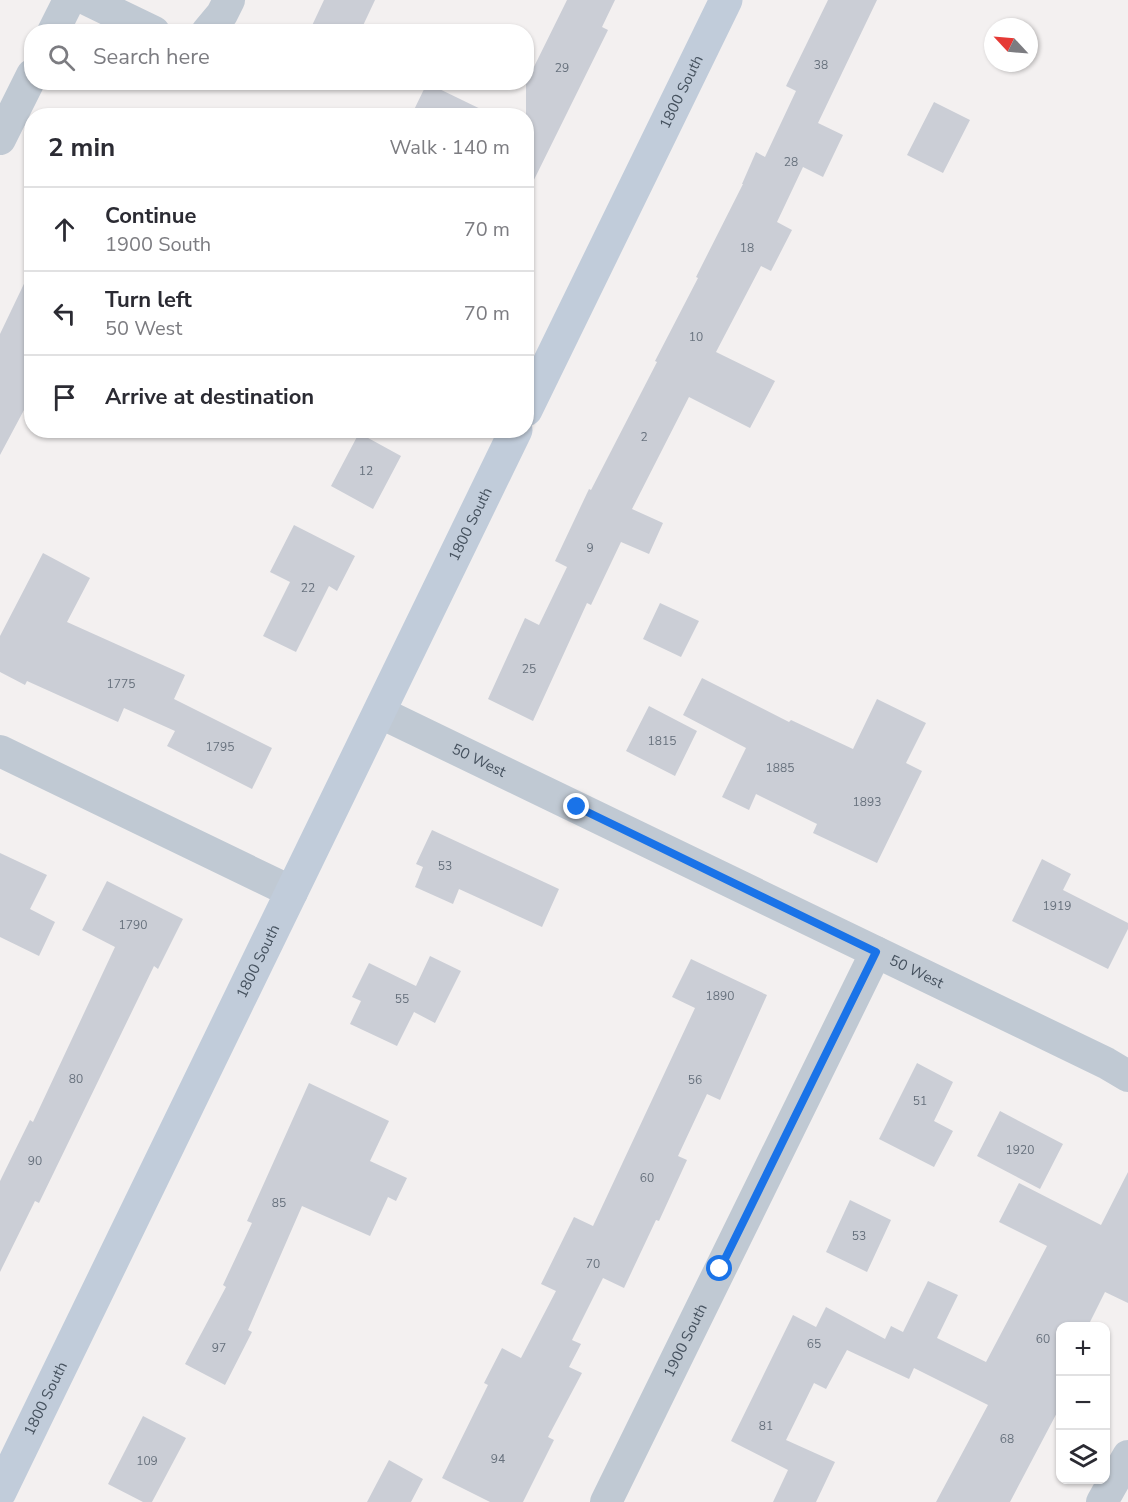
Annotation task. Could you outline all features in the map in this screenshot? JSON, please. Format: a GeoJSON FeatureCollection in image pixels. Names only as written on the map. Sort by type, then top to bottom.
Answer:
{"type":"FeatureCollection","features":[{"type":"Feature","properties":{"kind":"street"},"geometry":{"type":"LineString","coordinates":[[57,24],[69,0]]}},
{"type":"Feature","properties":{"kind":"street"},"geometry":{"type":"LineString","coordinates":[[88,0],[138,24]]}},
{"type":"Feature","properties":{"kind":"street"},"geometry":{"type":"LineString","coordinates":[[214,24],[229,0]]}},
{"type":"Feature","properties":{"kind":"street","name":"1800 South"},"geometry":{"type":"LineString","coordinates":[[534,394],[726,0]]}},
{"type":"Feature","properties":{"kind":"street"},"geometry":{"type":"LineString","coordinates":[[0,139],[24,90]]}},
{"type":"Feature","properties":{"kind":"street","name":"1800 South"},"geometry":{"type":"LineString","coordinates":[[0,1492],[512,438]]}},
{"type":"Feature","properties":{"kind":"street","name":"50 West"},"geometry":{"type":"LineString","coordinates":[[379,712],[1128,1076]]}},
{"type":"Feature","properties":{"kind":"street"},"geometry":{"type":"LineString","coordinates":[[0,751],[292,892]]}},
{"type":"Feature","properties":{"kind":"street","name":"1900 South"},"geometry":{"type":"LineString","coordinates":[[606,1502],[876,952]]}},
{"type":"Feature","properties":{"kind":"street"},"geometry":{"type":"LineString","coordinates":[[1102,1502],[1128,1456]]}},
{"type":"Feature","properties":{"kind":"building"},"geometry":{"type":"Polygon","coordinates":[[[324,0],[375,0],[364,24],[313,24],[324,0]]]}},
{"type":"Feature","properties":{"kind":"building"},"geometry":{"type":"Polygon","coordinates":[[[567,0],[615,0],[602,27],[608,30],[534,180],[534,108],[526,108],[526,90],[534,90],[534,67],[567,0]]]}},
{"type":"Feature","properties":{"kind":"building"},"geometry":{"type":"Polygon","coordinates":[[[828,0],[877,0],[818,123],[843,135],[823,177],[803,167],[777,222],[792,230],[771,271],[761,266],[716,352],[775,381],[750,428],[689,397],[632,509],[663,523],[649,554],[621,542],[591,605],[587,603],[533,721],[488,699],[525,618],[539,625],[567,567],[555,561],[589,489],[591,490],[657,362],[655,361],[698,278],[696,277],[743,184],[756,152],[765,157],[796,91],[786,86],[828,0]]]}},
{"type":"Feature","properties":{"kind":"building"},"geometry":{"type":"Polygon","coordinates":[[[424,90],[441,90],[479,108],[415,108],[424,90]]]}},
{"type":"Feature","properties":{"kind":"building"},"geometry":{"type":"Polygon","coordinates":[[[934,102],[970,120],[943,173],[907,155],[934,102]]]}},
{"type":"Feature","properties":{"kind":"building"},"geometry":{"type":"Polygon","coordinates":[[[24,284],[24,410],[0,455],[0,334],[24,284]]]}},
{"type":"Feature","properties":{"kind":"building"},"geometry":{"type":"Polygon","coordinates":[[[356,438],[368,438],[401,456],[373,509],[331,486],[356,438]]]}},
{"type":"Feature","properties":{"kind":"building"},"geometry":{"type":"Polygon","coordinates":[[[294,525],[355,556],[337,591],[329,586],[296,652],[263,636],[290,582],[270,572],[294,525]]]}},
{"type":"Feature","properties":{"kind":"building"},"geometry":{"type":"Polygon","coordinates":[[[43,553],[90,578],[67,622],[185,675],[174,699],[272,748],[252,789],[167,746],[175,731],[124,708],[118,722],[27,681],[25,685],[0,672],[0,636],[43,553]]]}},
{"type":"Feature","properties":{"kind":"building"},"geometry":{"type":"Polygon","coordinates":[[[660,603],[699,621],[681,657],[643,639],[660,603]]]}},
{"type":"Feature","properties":{"kind":"building"},"geometry":{"type":"Polygon","coordinates":[[[702,678],[789,722],[791,720],[853,749],[877,699],[926,723],[906,763],[922,771],[877,863],[813,833],[817,824],[756,794],[749,810],[722,797],[746,748],[683,715],[702,678]]]}},
{"type":"Feature","properties":{"kind":"building"},"geometry":{"type":"Polygon","coordinates":[[[649,706],[697,731],[675,776],[626,751],[649,706]]]}},
{"type":"Feature","properties":{"kind":"building"},"geometry":{"type":"Polygon","coordinates":[[[432,830],[559,889],[542,927],[459,889],[453,904],[415,887],[423,867],[416,864],[432,830]]]}},
{"type":"Feature","properties":{"kind":"building"},"geometry":{"type":"Polygon","coordinates":[[[0,853],[47,875],[30,909],[55,922],[39,956],[0,937],[0,853]]]}},
{"type":"Feature","properties":{"kind":"building"},"geometry":{"type":"Polygon","coordinates":[[[1042,859],[1071,874],[1063,890],[1128,923],[1128,929],[1108,969],[1012,921],[1042,859]]]}},
{"type":"Feature","properties":{"kind":"building"},"geometry":{"type":"Polygon","coordinates":[[[107,881],[183,919],[158,969],[154,966],[39,1203],[35,1201],[0,1272],[0,1181],[30,1120],[33,1122],[115,947],[82,930],[107,881]]]}},
{"type":"Feature","properties":{"kind":"building"},"geometry":{"type":"Polygon","coordinates":[[[430,956],[461,971],[435,1023],[414,1012],[397,1046],[350,1024],[361,1001],[352,997],[369,963],[416,986],[430,956]]]}},
{"type":"Feature","properties":{"kind":"building"},"geometry":{"type":"Polygon","coordinates":[[[691,959],[767,995],[720,1100],[707,1094],[678,1156],[687,1160],[659,1221],[656,1220],[624,1288],[603,1278],[572,1340],[581,1344],[569,1367],[582,1373],[548,1437],[554,1440],[523,1502],[490,1502],[442,1478],[488,1385],[484,1383],[502,1348],[521,1358],[556,1291],[541,1284],[574,1217],[593,1226],[695,1008],[672,997],[691,959]]]}},
{"type":"Feature","properties":{"kind":"building"},"geometry":{"type":"Polygon","coordinates":[[[917,1063],[953,1082],[934,1121],[953,1131],[934,1167],[879,1139],[917,1063]]]}},
{"type":"Feature","properties":{"kind":"building"},"geometry":{"type":"Polygon","coordinates":[[[309,1083],[389,1121],[370,1161],[407,1178],[396,1201],[388,1197],[370,1236],[302,1206],[248,1330],[252,1332],[225,1385],[185,1364],[226,1287],[223,1285],[252,1223],[247,1221],[309,1083]]]}},
{"type":"Feature","properties":{"kind":"building"},"geometry":{"type":"Polygon","coordinates":[[[1000,1111],[1063,1144],[1040,1189],[977,1156],[1000,1111]]]}},
{"type":"Feature","properties":{"kind":"building"},"geometry":{"type":"Polygon","coordinates":[[[1128,1172],[1128,1303],[1105,1292],[1090,1322],[1056,1322],[1056,1415],[1010,1502],[936,1502],[988,1405],[914,1368],[909,1379],[847,1350],[826,1389],[814,1383],[786,1440],[835,1462],[816,1502],[773,1502],[788,1470],[731,1441],[793,1315],[816,1327],[826,1307],[885,1339],[891,1326],[903,1332],[928,1281],[958,1295],[937,1338],[986,1362],[1047,1246],[999,1222],[1019,1183],[1101,1225],[1128,1172]]]}},
{"type":"Feature","properties":{"kind":"building"},"geometry":{"type":"Polygon","coordinates":[[[850,1200],[891,1220],[867,1272],[826,1252],[850,1200]]]}},
{"type":"Feature","properties":{"kind":"building"},"geometry":{"type":"Polygon","coordinates":[[[143,1416],[186,1438],[152,1502],[143,1502],[108,1484],[143,1416]]]}},
{"type":"Feature","properties":{"kind":"building"},"geometry":{"type":"Polygon","coordinates":[[[389,1460],[423,1479],[411,1502],[367,1502],[389,1460]]]}},
{"type":"Feature","properties":{"kind":"route"},"geometry":{"type":"LineString","coordinates":[[577,807],[876,952],[720,1269]]}}]}
